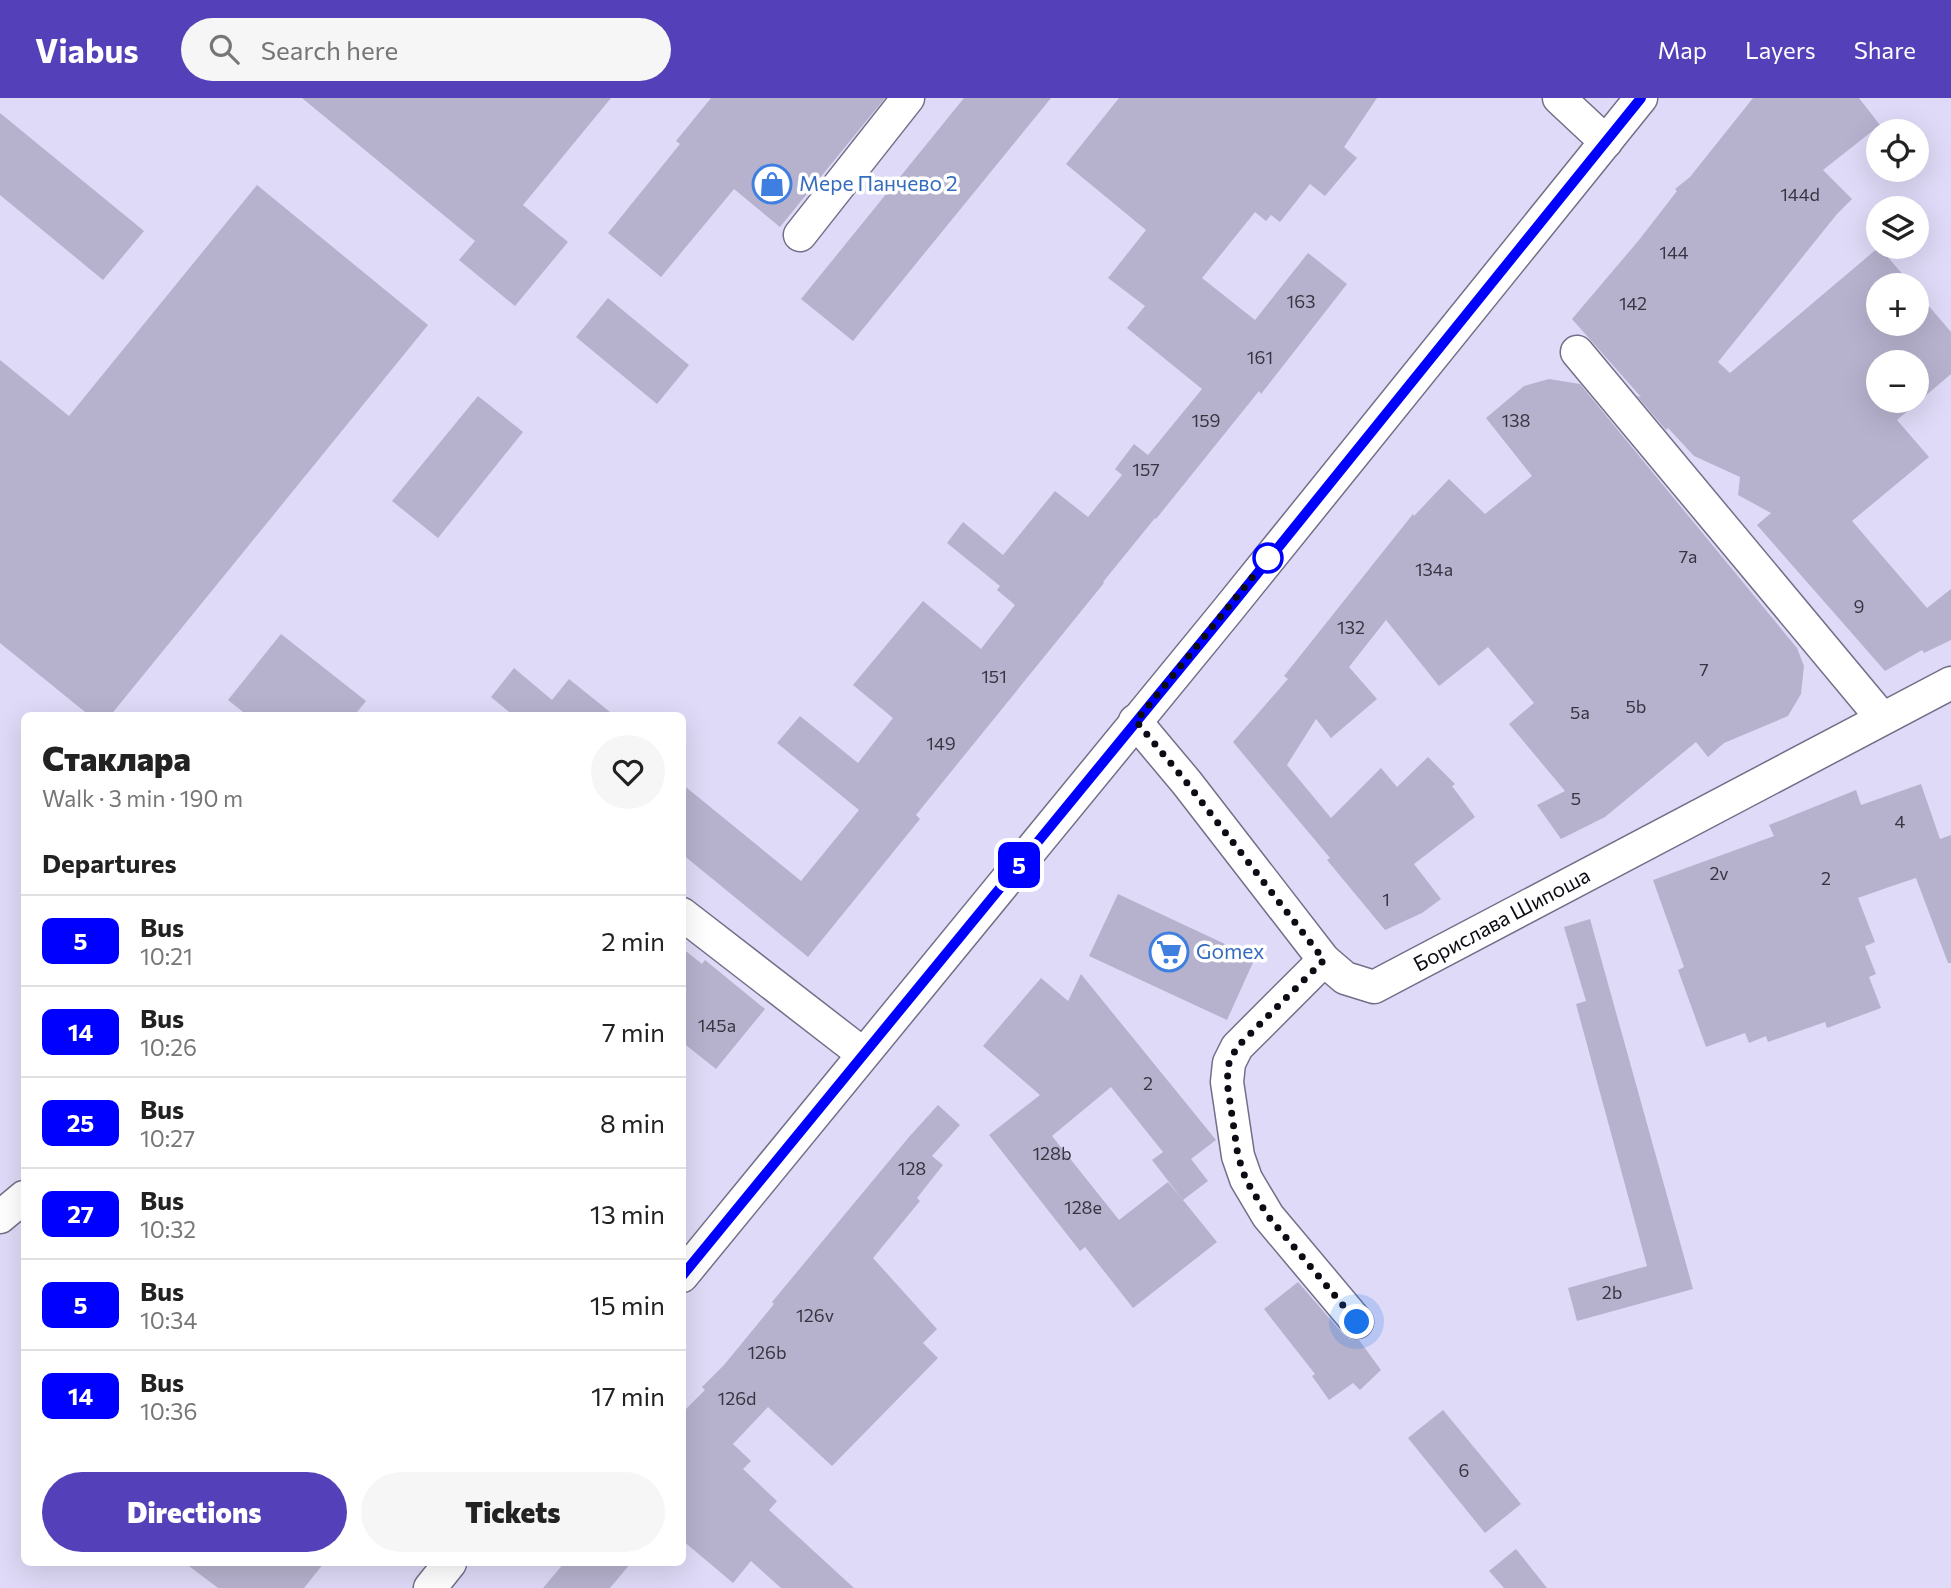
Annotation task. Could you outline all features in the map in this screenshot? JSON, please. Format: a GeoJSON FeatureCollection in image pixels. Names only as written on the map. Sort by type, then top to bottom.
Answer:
{"type":"FeatureCollection","features":[{"type":"Feature","properties":{"kind":"street"},"geometry":{"type":"LineString","coordinates":[[800,235],[908,98]]}},
{"type":"Feature","properties":{"kind":"street"},"geometry":{"type":"LineString","coordinates":[[1559,98],[1606,142]]}},
{"type":"Feature","properties":{"kind":"street"},"geometry":{"type":"LineString","coordinates":[[686,1271],[1641,98]]}},
{"type":"Feature","properties":{"kind":"street"},"geometry":{"type":"LineString","coordinates":[[1577,352],[1882,718]]}},
{"type":"Feature","properties":{"kind":"street","name":"Борислава Шипоша"},"geometry":{"type":"LineString","coordinates":[[1136,721],[1324,960],[1345,978],[1374,988],[1951,682]]}},
{"type":"Feature","properties":{"kind":"street"},"geometry":{"type":"LineString","coordinates":[[686,917],[863,1054]]}},
{"type":"Feature","properties":{"kind":"street"},"geometry":{"type":"LineString","coordinates":[[1324,960],[1237,1047],[1229,1063],[1227,1082],[1238,1156],[1246,1180],[1268,1216],[1357,1322]]}},
{"type":"Feature","properties":{"kind":"street"},"geometry":{"type":"LineString","coordinates":[[0,1217],[21,1200]]}},
{"type":"Feature","properties":{"kind":"street"},"geometry":{"type":"LineString","coordinates":[[430,1588],[448,1566]]}},
{"type":"Feature","properties":{"kind":"building"},"geometry":{"type":"Polygon","coordinates":[[[302,98],[611,98],[523,205],[568,242],[515,306],[459,260],[475,241],[302,98]]]}},
{"type":"Feature","properties":{"kind":"building","name":"Мере Панчево 2"},"geometry":{"type":"Polygon","coordinates":[[[711,98],[885,98],[780,227],[734,189],[661,277],[608,233],[680,144],[676,141],[711,98]]]}},
{"type":"Feature","properties":{"kind":"building"},"geometry":{"type":"Polygon","coordinates":[[[964,98],[1051,98],[853,341],[801,299],[964,98]]]}},
{"type":"Feature","properties":{"kind":"building"},"geometry":{"type":"Polygon","coordinates":[[[1119,98],[1377,98],[1344,147],[1357,158],[1325,196],[1310,184],[1280,222],[1271,215],[1266,221],[1255,212],[1202,278],[1255,320],[1308,253],[1347,284],[1261,394],[1259,391],[916,815],[920,819],[808,957],[686,857],[686,787],[801,881],[859,810],[777,743],[800,716],[858,763],[893,718],[853,685],[923,601],[981,649],[1015,605],[997,590],[1000,586],[947,543],[963,522],[1003,555],[1055,491],[1088,517],[1122,475],[1115,469],[1134,444],[1148,455],[1202,389],[1127,328],[1145,306],[1108,278],[1146,230],[1066,164],[1119,98]]]}},
{"type":"Feature","properties":{"kind":"building"},"geometry":{"type":"Polygon","coordinates":[[[1753,98],[1859,98],[1875,119],[1866,119],[1866,136],[1823,170],[1852,199],[1718,362],[1730,373],[1866,258],[1889,259],[1902,273],[1866,273],[1866,336],[1929,336],[1929,306],[1951,332],[1951,374],[1929,393],[1929,350],[1866,350],[1866,413],[1905,413],[1897,420],[1929,457],[1852,521],[1927,608],[1951,589],[1951,640],[1924,653],[1922,650],[1885,671],[1757,525],[1771,513],[1738,495],[1740,477],[1694,456],[1668,428],[1666,430],[1637,396],[1641,397],[1572,319],[1639,240],[1677,191],[1675,189],[1690,177],[1753,98]]]}},
{"type":"Feature","properties":{"kind":"building"},"geometry":{"type":"Polygon","coordinates":[[[0,113],[144,231],[103,280],[0,195],[0,113]]]}},
{"type":"Feature","properties":{"kind":"building"},"geometry":{"type":"Polygon","coordinates":[[[257,185],[428,325],[113,712],[85,712],[0,643],[0,360],[69,416],[257,185]]]}},
{"type":"Feature","properties":{"kind":"building"},"geometry":{"type":"Polygon","coordinates":[[[608,298],[689,365],[657,404],[576,337],[608,298]]]}},
{"type":"Feature","properties":{"kind":"building"},"geometry":{"type":"Polygon","coordinates":[[[1549,379],[1580,384],[1797,648],[1804,666],[1801,694],[1788,716],[1724,743],[1708,757],[1696,742],[1605,817],[1561,839],[1537,805],[1565,791],[1509,724],[1534,703],[1488,647],[1439,686],[1386,620],[1349,667],[1377,699],[1331,738],[1316,719],[1287,765],[1331,818],[1381,768],[1397,787],[1428,757],[1455,784],[1452,786],[1475,817],[1414,864],[1441,899],[1422,913],[1385,930],[1327,860],[1330,858],[1233,742],[1288,679],[1284,676],[1413,514],[1414,516],[1449,479],[1485,514],[1532,476],[1486,418],[1524,386],[1549,379]]]}},
{"type":"Feature","properties":{"kind":"building"},"geometry":{"type":"Polygon","coordinates":[[[478,396],[523,432],[438,538],[392,501],[478,396]]]}},
{"type":"Feature","properties":{"kind":"building"},"geometry":{"type":"Polygon","coordinates":[[[281,634],[366,701],[357,712],[243,712],[228,700],[281,634]]]}},
{"type":"Feature","properties":{"kind":"building"},"geometry":{"type":"Polygon","coordinates":[[[514,668],[552,700],[569,679],[610,712],[509,712],[491,697],[514,668]]]}},
{"type":"Feature","properties":{"kind":"building"},"geometry":{"type":"Polygon","coordinates":[[[1921,784],[1940,839],[1951,835],[1951,963],[1948,963],[1916,878],[1889,887],[1858,898],[1875,942],[1865,946],[1876,974],[1869,977],[1881,1008],[1827,1028],[1825,1022],[1768,1042],[1766,1036],[1749,1043],[1745,1033],[1706,1047],[1678,970],[1684,967],[1653,880],[1774,836],[1769,825],[1856,790],[1861,805],[1921,784]]]}},
{"type":"Feature","properties":{"kind":"building"},"geometry":{"type":"Polygon","coordinates":[[[1118,894],[1255,958],[1227,1020],[1089,956],[1118,894]]]}},
{"type":"Feature","properties":{"kind":"building"},"geometry":{"type":"Polygon","coordinates":[[[1590,919],[1693,1289],[1577,1321],[1568,1288],[1647,1266],[1576,1004],[1586,1001],[1564,927],[1590,919]]]}},
{"type":"Feature","properties":{"kind":"building"},"geometry":{"type":"Polygon","coordinates":[[[686,951],[702,964],[705,960],[765,1009],[716,1069],[686,1045],[686,951]]]}},
{"type":"Feature","properties":{"kind":"building"},"geometry":{"type":"Polygon","coordinates":[[[1081,974],[1216,1140],[1191,1159],[1208,1181],[1183,1200],[1217,1242],[1133,1308],[1085,1247],[1080,1251],[989,1135],[1040,1095],[983,1046],[1041,978],[1068,1001],[1081,974]],[[1111,1087],[1052,1136],[1119,1220],[1168,1182],[1183,1200],[1152,1160],[1163,1152],[1111,1087]]]}},
{"type":"Feature","properties":{"kind":"building"},"geometry":{"type":"Polygon","coordinates":[[[938,1105],[960,1125],[932,1156],[943,1165],[917,1198],[920,1201],[873,1258],[937,1329],[923,1343],[938,1358],[832,1466],[768,1407],[733,1444],[751,1461],[743,1469],[777,1501],[769,1510],[854,1588],[781,1588],[751,1561],[733,1583],[686,1543],[686,1409],[705,1390],[702,1387],[724,1365],[774,1304],[772,1302],[938,1105]]]}},
{"type":"Feature","properties":{"kind":"building"},"geometry":{"type":"Polygon","coordinates":[[[1298,1282],[1343,1334],[1350,1339],[1359,1340],[1381,1370],[1360,1390],[1353,1383],[1329,1400],[1312,1376],[1315,1374],[1264,1309],[1298,1282]]]}},
{"type":"Feature","properties":{"kind":"building"},"geometry":{"type":"Polygon","coordinates":[[[1443,1410],[1521,1504],[1485,1533],[1408,1438],[1443,1410]]]}},
{"type":"Feature","properties":{"kind":"building"},"geometry":{"type":"Polygon","coordinates":[[[1516,1549],[1547,1588],[1504,1588],[1489,1571],[1516,1549]]]}},
{"type":"Feature","properties":{"kind":"building"},"geometry":{"type":"Polygon","coordinates":[[[189,1566],[322,1566],[304,1588],[218,1588],[189,1566]]]}},
{"type":"Feature","properties":{"kind":"building"},"geometry":{"type":"Polygon","coordinates":[[[561,1566],[628,1566],[610,1588],[543,1588],[561,1566]]]}},
{"type":"Feature","properties":{"kind":"bus line","name":"5"},"geometry":{"type":"LineString","coordinates":[[686,1271],[1227,611],[1641,98]]}},
{"type":"Feature","properties":{"kind":"place","name":"Мере Панчево 2"},"geometry":{"type":"Point","coordinates":[772,184]}},
{"type":"Feature","properties":{"kind":"place","name":"Gomex"},"geometry":{"type":"Point","coordinates":[1169,952]}},
{"type":"Feature","properties":{"kind":"route"},"geometry":{"type":"LineString","coordinates":[[1268,558],[1136,721],[1324,960],[1237,1047],[1229,1063],[1227,1082],[1238,1156],[1246,1180],[1268,1216],[1357,1322]]}}]}
